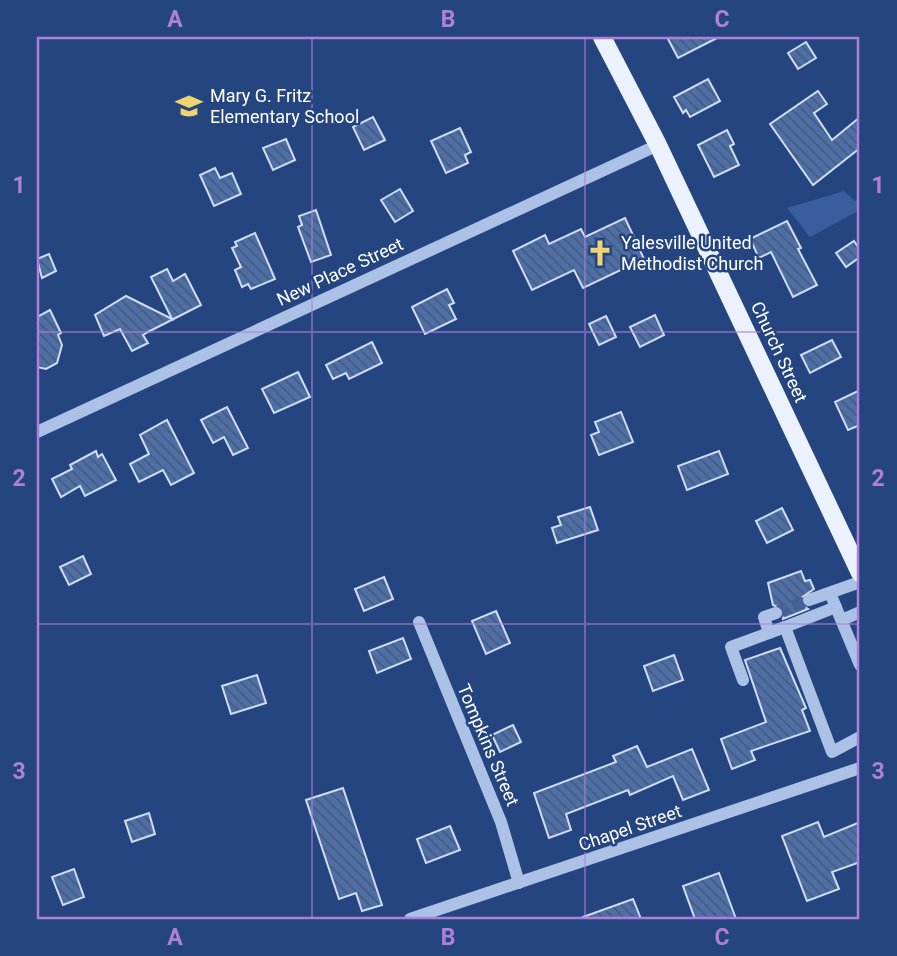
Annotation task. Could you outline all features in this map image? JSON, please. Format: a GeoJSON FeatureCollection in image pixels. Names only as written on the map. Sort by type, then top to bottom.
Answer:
{"type":"FeatureCollection","features":[{"type":"Feature","properties":{"kind":"main road","name":"Church Street"},"geometry":{"type":"LineString","coordinates":[[601,37],[658,145],[860,573]]}},
{"type":"Feature","properties":{"kind":"street","name":"New Place Street"},"geometry":{"type":"LineString","coordinates":[[37,432],[658,145]]}},
{"type":"Feature","properties":{"kind":"street"},"geometry":{"type":"LineString","coordinates":[[809,600],[860,582]]}},
{"type":"Feature","properties":{"kind":"street"},"geometry":{"type":"LineString","coordinates":[[830,593],[860,665]]}},
{"type":"Feature","properties":{"kind":"street"},"geometry":{"type":"LineString","coordinates":[[743,680],[732,647],[836,607]]}},
{"type":"Feature","properties":{"kind":"street"},"geometry":{"type":"LineString","coordinates":[[842,620],[860,612]]}},
{"type":"Feature","properties":{"kind":"street"},"geometry":{"type":"LineString","coordinates":[[769,633],[764,617],[776,613]]}},
{"type":"Feature","properties":{"kind":"street","name":"Tompkins Street"},"geometry":{"type":"LineString","coordinates":[[419,622],[501,822],[519,883]]}},
{"type":"Feature","properties":{"kind":"street"},"geometry":{"type":"LineString","coordinates":[[785,626],[832,752],[860,737]]}},
{"type":"Feature","properties":{"kind":"street"},"geometry":{"type":"LineString","coordinates":[[838,750],[846,773]]}},
{"type":"Feature","properties":{"kind":"street","name":"Chapel Street"},"geometry":{"type":"LineString","coordinates":[[410,919],[860,768]]}},
{"type":"Feature","properties":{"kind":"shaded area"},"geometry":{"type":"Polygon","coordinates":[[[844,191],[855,201],[860,197],[860,210],[810,237],[787,208],[844,191]]]}},
{"type":"Feature","properties":{"kind":"building"},"geometry":{"type":"Polygon","coordinates":[[[667,37],[719,37],[678,58],[667,37]]]}},
{"type":"Feature","properties":{"kind":"building"},"geometry":{"type":"Polygon","coordinates":[[[806,42],[816,58],[798,69],[788,53],[806,42]]]}},
{"type":"Feature","properties":{"kind":"building"},"geometry":{"type":"Polygon","coordinates":[[[708,79],[720,101],[690,117],[686,110],[683,113],[674,97],[708,79]]]}},
{"type":"Feature","properties":{"kind":"building"},"geometry":{"type":"Polygon","coordinates":[[[818,91],[827,104],[814,113],[832,140],[860,117],[860,148],[813,185],[770,124],[818,91]]]}},
{"type":"Feature","properties":{"kind":"building"},"geometry":{"type":"Polygon","coordinates":[[[373,117],[385,140],[364,150],[353,127],[373,117]]]}},
{"type":"Feature","properties":{"kind":"building"},"geometry":{"type":"Polygon","coordinates":[[[460,128],[471,152],[465,155],[468,163],[446,173],[431,141],[460,128]]]}},
{"type":"Feature","properties":{"kind":"building"},"geometry":{"type":"Polygon","coordinates":[[[727,130],[734,144],[730,146],[739,165],[714,177],[698,145],[727,130]]]}},
{"type":"Feature","properties":{"kind":"building"},"geometry":{"type":"Polygon","coordinates":[[[286,139],[295,160],[273,170],[263,148],[286,139]]]}},
{"type":"Feature","properties":{"kind":"building"},"geometry":{"type":"Polygon","coordinates":[[[215,168],[220,178],[232,173],[241,194],[214,206],[200,175],[215,168]]]}},
{"type":"Feature","properties":{"kind":"building"},"geometry":{"type":"Polygon","coordinates":[[[400,189],[413,211],[395,222],[381,200],[400,189]]]}},
{"type":"Feature","properties":{"kind":"building"},"geometry":{"type":"Polygon","coordinates":[[[316,210],[331,255],[311,262],[298,227],[302,225],[299,216],[316,210]]]}},
{"type":"Feature","properties":{"kind":"building","name":"Yalesville United Methodist Church"},"geometry":{"type":"Polygon","coordinates":[[[625,218],[644,259],[583,288],[574,270],[532,290],[513,251],[545,235],[549,244],[581,229],[585,237],[625,218]]]}},
{"type":"Feature","properties":{"kind":"building"},"geometry":{"type":"Polygon","coordinates":[[[787,221],[817,285],[793,297],[771,252],[759,258],[750,239],[787,221]]]}},
{"type":"Feature","properties":{"kind":"building"},"geometry":{"type":"Polygon","coordinates":[[[255,233],[275,279],[251,289],[248,284],[242,287],[235,270],[241,267],[232,248],[237,246],[235,242],[255,233]]]}},
{"type":"Feature","properties":{"kind":"building"},"geometry":{"type":"Polygon","coordinates":[[[854,241],[860,250],[860,257],[846,267],[836,253],[854,241]]]}},
{"type":"Feature","properties":{"kind":"building"},"geometry":{"type":"Polygon","coordinates":[[[49,254],[56,271],[42,278],[37,259],[49,254]]]}},
{"type":"Feature","properties":{"kind":"building"},"geometry":{"type":"Polygon","coordinates":[[[167,269],[173,281],[185,274],[201,305],[143,335],[148,343],[132,351],[120,329],[104,336],[95,315],[126,296],[172,319],[151,277],[167,269]]]}},
{"type":"Feature","properties":{"kind":"building"},"geometry":{"type":"Polygon","coordinates":[[[447,289],[454,303],[449,305],[456,319],[425,334],[412,307],[447,289]]]}},
{"type":"Feature","properties":{"kind":"building"},"geometry":{"type":"Polygon","coordinates":[[[50,310],[61,333],[58,335],[62,345],[57,363],[46,369],[37,367],[37,317],[50,310]]]}},
{"type":"Feature","properties":{"kind":"building"},"geometry":{"type":"Polygon","coordinates":[[[655,315],[664,335],[640,347],[630,327],[655,315]]]}},
{"type":"Feature","properties":{"kind":"building"},"geometry":{"type":"Polygon","coordinates":[[[606,316],[616,337],[599,345],[589,324],[606,316]]]}},
{"type":"Feature","properties":{"kind":"building"},"geometry":{"type":"Polygon","coordinates":[[[832,340],[841,357],[810,373],[801,355],[832,340]]]}},
{"type":"Feature","properties":{"kind":"building"},"geometry":{"type":"Polygon","coordinates":[[[372,342],[382,363],[349,379],[346,373],[333,379],[326,365],[372,342]]]}},
{"type":"Feature","properties":{"kind":"building"},"geometry":{"type":"Polygon","coordinates":[[[298,372],[310,397],[274,413],[262,389],[298,372]]]}},
{"type":"Feature","properties":{"kind":"building"},"geometry":{"type":"Polygon","coordinates":[[[860,390],[860,425],[848,430],[835,402],[860,390]]]}},
{"type":"Feature","properties":{"kind":"building"},"geometry":{"type":"Polygon","coordinates":[[[227,407],[248,448],[233,455],[224,437],[213,443],[201,420],[227,407]]]}},
{"type":"Feature","properties":{"kind":"building"},"geometry":{"type":"Polygon","coordinates":[[[621,412],[633,442],[599,455],[591,435],[599,432],[595,422],[621,412]]]}},
{"type":"Feature","properties":{"kind":"building"},"geometry":{"type":"Polygon","coordinates":[[[167,420],[194,473],[171,485],[163,470],[139,482],[130,464],[149,454],[140,435],[167,420]]]}},
{"type":"Feature","properties":{"kind":"building"},"geometry":{"type":"Polygon","coordinates":[[[96,451],[98,457],[102,454],[116,480],[85,496],[80,486],[61,497],[52,479],[72,469],[70,465],[96,451]]]}},
{"type":"Feature","properties":{"kind":"building"},"geometry":{"type":"Polygon","coordinates":[[[719,451],[728,474],[687,490],[678,466],[719,451]]]}},
{"type":"Feature","properties":{"kind":"building"},"geometry":{"type":"Polygon","coordinates":[[[590,507],[598,530],[557,543],[552,528],[561,525],[558,517],[590,507]]]}},
{"type":"Feature","properties":{"kind":"building"},"geometry":{"type":"Polygon","coordinates":[[[782,508],[793,530],[767,543],[756,521],[782,508]]]}},
{"type":"Feature","properties":{"kind":"building"},"geometry":{"type":"Polygon","coordinates":[[[83,556],[91,574],[69,585],[60,567],[83,556]]]}},
{"type":"Feature","properties":{"kind":"building"},"geometry":{"type":"Polygon","coordinates":[[[801,571],[805,581],[810,580],[814,589],[801,598],[801,604],[808,609],[783,619],[784,610],[773,605],[768,583],[801,571]]]}},
{"type":"Feature","properties":{"kind":"building"},"geometry":{"type":"Polygon","coordinates":[[[384,577],[393,599],[364,611],[355,589],[384,577]]]}},
{"type":"Feature","properties":{"kind":"building"},"geometry":{"type":"Polygon","coordinates":[[[496,611],[510,643],[486,654],[472,621],[496,611]]]}},
{"type":"Feature","properties":{"kind":"building"},"geometry":{"type":"Polygon","coordinates":[[[403,638],[411,659],[377,673],[369,651],[403,638]]]}},
{"type":"Feature","properties":{"kind":"building"},"geometry":{"type":"Polygon","coordinates":[[[780,648],[806,708],[802,710],[810,731],[751,751],[755,760],[732,769],[721,739],[766,722],[745,660],[780,648]]]}},
{"type":"Feature","properties":{"kind":"building"},"geometry":{"type":"Polygon","coordinates":[[[674,655],[683,680],[653,691],[644,666],[674,655]]]}},
{"type":"Feature","properties":{"kind":"building"},"geometry":{"type":"Polygon","coordinates":[[[257,675],[266,703],[231,714],[222,686],[257,675]]]}},
{"type":"Feature","properties":{"kind":"building"},"geometry":{"type":"Polygon","coordinates":[[[513,725],[521,742],[500,752],[492,735],[513,725]]]}},
{"type":"Feature","properties":{"kind":"building"},"geometry":{"type":"Polygon","coordinates":[[[637,746],[647,767],[692,749],[709,790],[683,800],[673,776],[630,795],[628,790],[566,814],[571,830],[549,838],[534,793],[616,762],[613,756],[637,746]]]}},
{"type":"Feature","properties":{"kind":"building"},"geometry":{"type":"Polygon","coordinates":[[[343,788],[382,905],[362,911],[356,893],[339,899],[306,800],[343,788]]]}},
{"type":"Feature","properties":{"kind":"building"},"geometry":{"type":"Polygon","coordinates":[[[149,813],[155,834],[132,842],[125,821],[149,813]]]}},
{"type":"Feature","properties":{"kind":"building"},"geometry":{"type":"Polygon","coordinates":[[[818,822],[824,837],[860,822],[860,862],[832,872],[839,889],[807,901],[782,836],[818,822]]]}},
{"type":"Feature","properties":{"kind":"building"},"geometry":{"type":"Polygon","coordinates":[[[450,826],[460,850],[426,863],[417,839],[450,826]]]}},
{"type":"Feature","properties":{"kind":"building"},"geometry":{"type":"Polygon","coordinates":[[[74,869],[84,897],[63,905],[52,877],[74,869]]]}},
{"type":"Feature","properties":{"kind":"building"},"geometry":{"type":"Polygon","coordinates":[[[719,873],[736,919],[695,919],[683,886],[719,873]]]}},
{"type":"Feature","properties":{"kind":"building"},"geometry":{"type":"Polygon","coordinates":[[[633,899],[641,919],[583,919],[583,917],[633,899]]]}},
{"type":"Feature","properties":{"kind":"tunnel"},"geometry":{"type":"LineString","coordinates":[[776,613],[809,600]]}},
{"type":"Feature","properties":{"kind":"place","name":"Mary G. Fritz Elementary School"},"geometry":{"type":"Point","coordinates":[189,106]}},
{"type":"Feature","properties":{"kind":"place","name":"Yalesville United Methodist Church"},"geometry":{"type":"Point","coordinates":[600,253]}}]}
